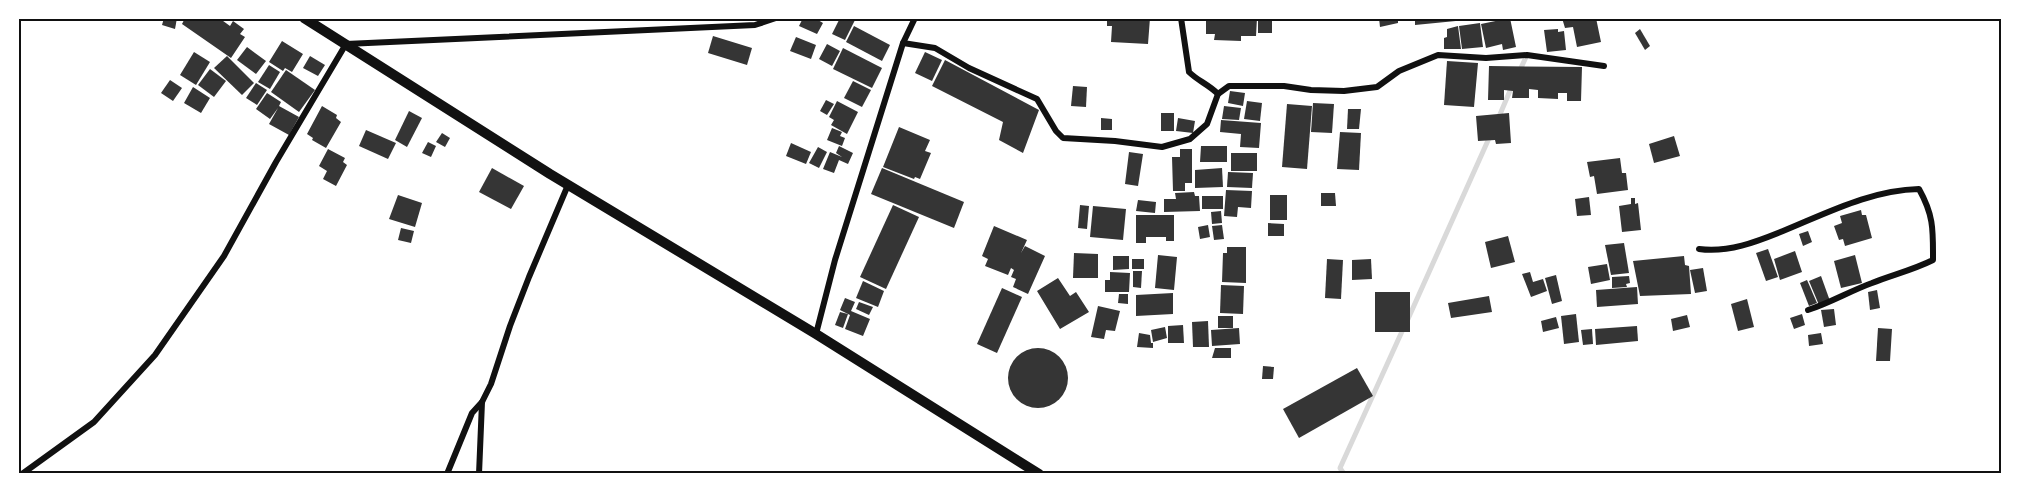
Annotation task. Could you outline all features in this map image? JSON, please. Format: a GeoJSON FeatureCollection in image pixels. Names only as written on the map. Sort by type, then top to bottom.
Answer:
{"type":"FeatureCollection","features":[{"type":"Feature","properties":{"kind":"street"},"geometry":{"type":"LineString","coordinates":[[304,18],[568,185],[816,334],[1039,474]]}},
{"type":"Feature","properties":{"kind":"street"},"geometry":{"type":"LineString","coordinates":[[346,44],[755,25],[776,18]]}},
{"type":"Feature","properties":{"kind":"street"},"geometry":{"type":"LineString","coordinates":[[816,334],[834,260],[903,43],[915,18]]}},
{"type":"Feature","properties":{"kind":"street"},"geometry":{"type":"LineString","coordinates":[[1181,18],[1189,72],[1195,78],[1208,84],[1218,94]]}},
{"type":"Feature","properties":{"kind":"street"},"geometry":{"type":"LineString","coordinates":[[903,43],[935,48],[969,68],[1037,99],[1056,131],[1063,138],[1162,147],[1190,140],[1207,124],[1218,94],[1229,86],[1284,86],[1344,91],[1377,87],[1399,71],[1438,55],[1486,58],[1527,55],[1604,66]]}},
{"type":"Feature","properties":{"kind":"street"},"geometry":{"type":"LineString","coordinates":[[22,474],[94,422],[155,355],[224,256],[276,162],[346,44]]}},
{"type":"Feature","properties":{"kind":"street"},"geometry":{"type":"LineString","coordinates":[[447,474],[472,413],[482,402],[491,384],[510,326],[568,185]]}},
{"type":"Feature","properties":{"kind":"street"},"geometry":{"type":"LineString","coordinates":[[1699,249],[1714,251],[1745,246],[1845,205],[1901,189],[1919,189],[1929,206],[1933,229],[1933,260],[1918,268],[1868,284],[1829,303],[1808,310]]}},
{"type":"Feature","properties":{"kind":"street"},"geometry":{"type":"LineString","coordinates":[[479,474],[482,402]]}},
{"type":"Feature","properties":{"kind":"building"},"geometry":{"type":"Polygon","coordinates":[[[164,18],[177,18],[175,29],[162,25],[164,18]]]}},
{"type":"Feature","properties":{"kind":"building"},"geometry":{"type":"Polygon","coordinates":[[[185,18],[219,18],[230,26],[233,21],[244,29],[240,34],[245,37],[231,58],[182,24],[185,18]]]}},
{"type":"Feature","properties":{"kind":"building"},"geometry":{"type":"Polygon","coordinates":[[[803,18],[819,18],[818,20],[823,23],[817,34],[799,26],[803,18]]]}},
{"type":"Feature","properties":{"kind":"building"},"geometry":{"type":"Polygon","coordinates":[[[840,18],[856,18],[845,40],[832,34],[840,18]]]}},
{"type":"Feature","properties":{"kind":"building"},"geometry":{"type":"Polygon","coordinates":[[[1107,18],[1150,18],[1148,44],[1111,42],[1112,26],[1107,26],[1107,18]]]}},
{"type":"Feature","properties":{"kind":"building"},"geometry":{"type":"Polygon","coordinates":[[[1206,18],[1257,18],[1256,36],[1241,36],[1241,41],[1214,40],[1215,34],[1206,34],[1206,18]]]}},
{"type":"Feature","properties":{"kind":"building"},"geometry":{"type":"Polygon","coordinates":[[[1258,18],[1272,18],[1272,33],[1258,33],[1258,18]]]}},
{"type":"Feature","properties":{"kind":"building"},"geometry":{"type":"Polygon","coordinates":[[[1379,18],[1398,18],[1398,23],[1380,27],[1379,18]]]}},
{"type":"Feature","properties":{"kind":"building"},"geometry":{"type":"Polygon","coordinates":[[[1415,18],[1465,18],[1466,20],[1415,25],[1415,18]]]}},
{"type":"Feature","properties":{"kind":"building"},"geometry":{"type":"Polygon","coordinates":[[[1510,18],[1516,47],[1503,50],[1502,44],[1486,48],[1481,24],[1510,18]]]}},
{"type":"Feature","properties":{"kind":"building"},"geometry":{"type":"Polygon","coordinates":[[[1562,18],[1596,18],[1601,42],[1577,47],[1573,27],[1565,28],[1562,18]]]}},
{"type":"Feature","properties":{"kind":"building"},"geometry":{"type":"Polygon","coordinates":[[[1480,23],[1483,47],[1462,49],[1459,26],[1480,23]]]}},
{"type":"Feature","properties":{"kind":"building"},"geometry":{"type":"Polygon","coordinates":[[[854,26],[890,45],[882,61],[846,42],[854,26]]]}},
{"type":"Feature","properties":{"kind":"building"},"geometry":{"type":"Polygon","coordinates":[[[1458,26],[1461,49],[1444,49],[1447,29],[1458,26]]]}},
{"type":"Feature","properties":{"kind":"building"},"geometry":{"type":"Polygon","coordinates":[[[1558,29],[1558,32],[1564,31],[1566,50],[1547,52],[1544,30],[1558,29]]]}},
{"type":"Feature","properties":{"kind":"building"},"geometry":{"type":"Polygon","coordinates":[[[1640,29],[1650,46],[1645,50],[1635,33],[1640,29]]]}},
{"type":"Feature","properties":{"kind":"building"},"geometry":{"type":"Polygon","coordinates":[[[713,36],[752,48],[747,65],[708,53],[713,36]]]}},
{"type":"Feature","properties":{"kind":"building"},"geometry":{"type":"Polygon","coordinates":[[[796,37],[816,45],[811,59],[790,51],[796,37]]]}},
{"type":"Feature","properties":{"kind":"building"},"geometry":{"type":"Polygon","coordinates":[[[282,41],[303,54],[292,72],[285,68],[283,71],[269,62],[282,41]]]}},
{"type":"Feature","properties":{"kind":"building"},"geometry":{"type":"Polygon","coordinates":[[[827,44],[840,51],[832,66],[819,59],[827,44]]]}},
{"type":"Feature","properties":{"kind":"building"},"geometry":{"type":"Polygon","coordinates":[[[247,47],[266,61],[256,74],[237,60],[247,47]]]}},
{"type":"Feature","properties":{"kind":"building"},"geometry":{"type":"Polygon","coordinates":[[[843,48],[882,68],[872,88],[833,69],[843,48]]]}},
{"type":"Feature","properties":{"kind":"building"},"geometry":{"type":"Polygon","coordinates":[[[194,52],[210,62],[196,85],[180,75],[194,52]]]}},
{"type":"Feature","properties":{"kind":"building"},"geometry":{"type":"Polygon","coordinates":[[[925,52],[942,60],[932,81],[915,73],[925,52]]]}},
{"type":"Feature","properties":{"kind":"building"},"geometry":{"type":"Polygon","coordinates":[[[227,56],[254,83],[242,95],[214,68],[227,56]]]}},
{"type":"Feature","properties":{"kind":"building"},"geometry":{"type":"Polygon","coordinates":[[[310,56],[325,65],[318,76],[303,68],[310,56]]]}},
{"type":"Feature","properties":{"kind":"building"},"geometry":{"type":"Polygon","coordinates":[[[945,60],[1039,110],[1023,153],[999,140],[1003,122],[932,86],[945,60]]]}},
{"type":"Feature","properties":{"kind":"building"},"geometry":{"type":"Polygon","coordinates":[[[1447,61],[1478,63],[1474,107],[1444,105],[1447,61]]]}},
{"type":"Feature","properties":{"kind":"building"},"geometry":{"type":"Polygon","coordinates":[[[269,65],[280,72],[270,89],[258,82],[269,65]]]}},
{"type":"Feature","properties":{"kind":"building"},"geometry":{"type":"Polygon","coordinates":[[[1489,66],[1582,67],[1581,101],[1567,101],[1567,93],[1558,93],[1558,99],[1538,98],[1538,90],[1529,89],[1529,98],[1512,98],[1513,91],[1504,90],[1504,100],[1488,100],[1489,66]]]}},
{"type":"Feature","properties":{"kind":"building"},"geometry":{"type":"Polygon","coordinates":[[[210,69],[226,81],[214,97],[198,85],[210,69]]]}},
{"type":"Feature","properties":{"kind":"building"},"geometry":{"type":"Polygon","coordinates":[[[286,70],[315,90],[299,112],[271,92],[286,70]]]}},
{"type":"Feature","properties":{"kind":"building"},"geometry":{"type":"Polygon","coordinates":[[[170,80],[182,88],[173,101],[161,93],[170,80]]]}},
{"type":"Feature","properties":{"kind":"building"},"geometry":{"type":"Polygon","coordinates":[[[853,81],[871,90],[862,107],[844,98],[853,81]]]}},
{"type":"Feature","properties":{"kind":"building"},"geometry":{"type":"Polygon","coordinates":[[[256,83],[267,90],[257,105],[246,98],[256,83]]]}},
{"type":"Feature","properties":{"kind":"building"},"geometry":{"type":"Polygon","coordinates":[[[1073,86],[1087,87],[1086,107],[1071,106],[1073,86]]]}},
{"type":"Feature","properties":{"kind":"building"},"geometry":{"type":"Polygon","coordinates":[[[193,87],[210,98],[201,113],[184,103],[193,87]]]}},
{"type":"Feature","properties":{"kind":"building"},"geometry":{"type":"Polygon","coordinates":[[[1230,91],[1245,93],[1243,106],[1228,103],[1230,91]]]}},
{"type":"Feature","properties":{"kind":"building"},"geometry":{"type":"Polygon","coordinates":[[[267,93],[281,102],[279,106],[299,117],[289,135],[269,124],[278,108],[270,119],[256,109],[267,93]]]}},
{"type":"Feature","properties":{"kind":"building"},"geometry":{"type":"Polygon","coordinates":[[[826,100],[834,104],[827,115],[820,111],[826,100]]]}},
{"type":"Feature","properties":{"kind":"building"},"geometry":{"type":"Polygon","coordinates":[[[837,101],[858,112],[847,134],[831,125],[834,120],[829,117],[837,101]]]}},
{"type":"Feature","properties":{"kind":"building"},"geometry":{"type":"Polygon","coordinates":[[[1247,101],[1262,103],[1260,121],[1244,119],[1247,101]]]}},
{"type":"Feature","properties":{"kind":"building"},"geometry":{"type":"Polygon","coordinates":[[[1313,103],[1334,104],[1332,133],[1311,132],[1313,103]]]}},
{"type":"Feature","properties":{"kind":"building"},"geometry":{"type":"Polygon","coordinates":[[[1287,104],[1312,106],[1307,169],[1282,167],[1287,104]]]}},
{"type":"Feature","properties":{"kind":"building"},"geometry":{"type":"Polygon","coordinates":[[[322,106],[337,115],[336,118],[341,122],[326,148],[312,140],[313,138],[307,134],[322,106]]]}},
{"type":"Feature","properties":{"kind":"building"},"geometry":{"type":"Polygon","coordinates":[[[1224,106],[1241,108],[1239,120],[1222,119],[1224,106]]]}},
{"type":"Feature","properties":{"kind":"building"},"geometry":{"type":"Polygon","coordinates":[[[1348,109],[1361,109],[1359,129],[1347,129],[1348,109]]]}},
{"type":"Feature","properties":{"kind":"building"},"geometry":{"type":"Polygon","coordinates":[[[409,111],[422,118],[407,147],[395,140],[409,111]]]}},
{"type":"Feature","properties":{"kind":"building"},"geometry":{"type":"Polygon","coordinates":[[[1161,113],[1174,113],[1174,131],[1161,131],[1161,113]]]}},
{"type":"Feature","properties":{"kind":"building"},"geometry":{"type":"Polygon","coordinates":[[[1509,113],[1511,143],[1496,144],[1495,140],[1478,141],[1476,116],[1509,113]]]}},
{"type":"Feature","properties":{"kind":"building"},"geometry":{"type":"Polygon","coordinates":[[[1101,118],[1112,119],[1112,130],[1101,130],[1101,118]]]}},
{"type":"Feature","properties":{"kind":"building"},"geometry":{"type":"Polygon","coordinates":[[[1178,118],[1195,121],[1193,133],[1176,131],[1178,118]]]}},
{"type":"Feature","properties":{"kind":"building"},"geometry":{"type":"Polygon","coordinates":[[[1221,120],[1261,123],[1259,148],[1240,147],[1241,134],[1220,132],[1221,120]]]}},
{"type":"Feature","properties":{"kind":"building"},"geometry":{"type":"Polygon","coordinates":[[[899,127],[930,140],[925,151],[931,153],[920,179],[915,177],[914,179],[883,167],[899,127]]]}},
{"type":"Feature","properties":{"kind":"building"},"geometry":{"type":"Polygon","coordinates":[[[832,128],[842,132],[840,136],[845,138],[842,146],[827,140],[832,128]]]}},
{"type":"Feature","properties":{"kind":"building"},"geometry":{"type":"Polygon","coordinates":[[[366,130],[396,143],[388,159],[359,146],[366,130]]]}},
{"type":"Feature","properties":{"kind":"building"},"geometry":{"type":"Polygon","coordinates":[[[1340,132],[1361,133],[1359,170],[1337,169],[1340,132]]]}},
{"type":"Feature","properties":{"kind":"building"},"geometry":{"type":"Polygon","coordinates":[[[442,133],[450,138],[445,147],[436,142],[442,133]]]}},
{"type":"Feature","properties":{"kind":"building"},"geometry":{"type":"Polygon","coordinates":[[[1674,136],[1680,156],[1654,163],[1649,144],[1674,136]]]}},
{"type":"Feature","properties":{"kind":"building"},"geometry":{"type":"Polygon","coordinates":[[[428,142],[436,146],[431,157],[422,153],[428,142]]]}},
{"type":"Feature","properties":{"kind":"building"},"geometry":{"type":"Polygon","coordinates":[[[791,143],[811,152],[806,164],[786,156],[791,143]]]}},
{"type":"Feature","properties":{"kind":"building"},"geometry":{"type":"Polygon","coordinates":[[[839,146],[853,153],[848,164],[839,160],[834,173],[823,169],[830,152],[842,157],[836,153],[839,146]]]}},
{"type":"Feature","properties":{"kind":"building"},"geometry":{"type":"Polygon","coordinates":[[[1201,146],[1227,146],[1227,162],[1200,162],[1201,146]]]}},
{"type":"Feature","properties":{"kind":"building"},"geometry":{"type":"Polygon","coordinates":[[[818,147],[827,152],[819,168],[809,163],[818,147]]]}},
{"type":"Feature","properties":{"kind":"building"},"geometry":{"type":"Polygon","coordinates":[[[328,149],[345,158],[343,162],[347,165],[336,186],[323,179],[327,171],[319,166],[328,149]]]}},
{"type":"Feature","properties":{"kind":"building"},"geometry":{"type":"Polygon","coordinates":[[[1180,149],[1192,149],[1192,183],[1185,183],[1185,191],[1173,191],[1172,157],[1180,157],[1180,149]]]}},
{"type":"Feature","properties":{"kind":"building"},"geometry":{"type":"Polygon","coordinates":[[[1129,152],[1143,154],[1138,186],[1125,184],[1129,152]]]}},
{"type":"Feature","properties":{"kind":"building"},"geometry":{"type":"Polygon","coordinates":[[[1231,153],[1257,153],[1257,171],[1231,171],[1231,153]]]}},
{"type":"Feature","properties":{"kind":"building"},"geometry":{"type":"Polygon","coordinates":[[[1620,158],[1622,173],[1626,173],[1628,190],[1597,194],[1594,176],[1590,177],[1587,162],[1620,158]]]}},
{"type":"Feature","properties":{"kind":"building"},"geometry":{"type":"Polygon","coordinates":[[[492,168],[524,186],[511,209],[479,192],[492,168]]]}},
{"type":"Feature","properties":{"kind":"building"},"geometry":{"type":"Polygon","coordinates":[[[882,168],[964,202],[954,228],[871,194],[882,168]]]}},
{"type":"Feature","properties":{"kind":"building"},"geometry":{"type":"Polygon","coordinates":[[[1222,168],[1223,187],[1195,188],[1195,170],[1222,168]]]}},
{"type":"Feature","properties":{"kind":"building"},"geometry":{"type":"Polygon","coordinates":[[[1228,172],[1253,173],[1252,188],[1227,187],[1228,172]]]}},
{"type":"Feature","properties":{"kind":"building"},"geometry":{"type":"Polygon","coordinates":[[[1226,190],[1252,191],[1251,208],[1238,207],[1237,217],[1224,216],[1226,190]]]}},
{"type":"Feature","properties":{"kind":"building"},"geometry":{"type":"Polygon","coordinates":[[[1194,192],[1195,196],[1199,196],[1200,211],[1164,212],[1164,199],[1176,199],[1175,193],[1194,192]]]}},
{"type":"Feature","properties":{"kind":"building"},"geometry":{"type":"Polygon","coordinates":[[[1321,193],[1335,193],[1336,206],[1321,206],[1321,193]]]}},
{"type":"Feature","properties":{"kind":"building"},"geometry":{"type":"Polygon","coordinates":[[[398,195],[422,203],[415,227],[389,219],[398,195]]]}},
{"type":"Feature","properties":{"kind":"building"},"geometry":{"type":"Polygon","coordinates":[[[1270,195],[1287,195],[1287,220],[1270,220],[1270,195]]]}},
{"type":"Feature","properties":{"kind":"building"},"geometry":{"type":"Polygon","coordinates":[[[1202,196],[1223,196],[1223,209],[1202,209],[1202,196]]]}},
{"type":"Feature","properties":{"kind":"building"},"geometry":{"type":"Polygon","coordinates":[[[1589,197],[1591,215],[1577,216],[1575,199],[1589,197]]]}},
{"type":"Feature","properties":{"kind":"building"},"geometry":{"type":"Polygon","coordinates":[[[1631,198],[1635,198],[1635,204],[1638,203],[1641,230],[1622,232],[1619,206],[1631,204],[1631,198]]]}},
{"type":"Feature","properties":{"kind":"building"},"geometry":{"type":"Polygon","coordinates":[[[1138,200],[1156,202],[1155,213],[1136,211],[1138,200]]]}},
{"type":"Feature","properties":{"kind":"building"},"geometry":{"type":"Polygon","coordinates":[[[893,205],[919,217],[886,289],[860,277],[893,205]]]}},
{"type":"Feature","properties":{"kind":"building"},"geometry":{"type":"Polygon","coordinates":[[[1080,205],[1089,206],[1087,229],[1078,228],[1080,205]]]}},
{"type":"Feature","properties":{"kind":"building"},"geometry":{"type":"Polygon","coordinates":[[[1093,206],[1126,209],[1123,240],[1090,237],[1093,206]]]}},
{"type":"Feature","properties":{"kind":"building"},"geometry":{"type":"Polygon","coordinates":[[[1861,210],[1862,215],[1866,215],[1872,238],[1845,246],[1843,239],[1839,240],[1834,226],[1842,223],[1840,216],[1861,210]]]}},
{"type":"Feature","properties":{"kind":"building"},"geometry":{"type":"Polygon","coordinates":[[[1221,211],[1222,223],[1212,224],[1211,212],[1221,211]]]}},
{"type":"Feature","properties":{"kind":"building"},"geometry":{"type":"Polygon","coordinates":[[[1136,215],[1174,215],[1174,241],[1166,241],[1166,237],[1146,237],[1146,243],[1136,243],[1136,215]]]}},
{"type":"Feature","properties":{"kind":"building"},"geometry":{"type":"Polygon","coordinates":[[[1268,223],[1284,224],[1284,236],[1268,236],[1268,223]]]}},
{"type":"Feature","properties":{"kind":"building"},"geometry":{"type":"Polygon","coordinates":[[[1208,225],[1210,237],[1200,239],[1198,227],[1208,225]]]}},
{"type":"Feature","properties":{"kind":"building"},"geometry":{"type":"Polygon","coordinates":[[[1222,225],[1224,239],[1214,240],[1212,226],[1222,225]]]}},
{"type":"Feature","properties":{"kind":"building"},"geometry":{"type":"Polygon","coordinates":[[[994,226],[1027,240],[1021,253],[1025,246],[1045,256],[1028,294],[1013,287],[1016,279],[1011,277],[1014,270],[1011,268],[1008,275],[985,266],[988,259],[982,256],[994,226]]]}},
{"type":"Feature","properties":{"kind":"building"},"geometry":{"type":"Polygon","coordinates":[[[401,228],[414,231],[411,243],[398,240],[401,228]]]}},
{"type":"Feature","properties":{"kind":"building"},"geometry":{"type":"Polygon","coordinates":[[[1808,231],[1812,242],[1803,246],[1799,234],[1808,231]]]}},
{"type":"Feature","properties":{"kind":"building"},"geometry":{"type":"Polygon","coordinates":[[[1508,236],[1515,262],[1491,268],[1485,242],[1508,236]]]}},
{"type":"Feature","properties":{"kind":"building"},"geometry":{"type":"Polygon","coordinates":[[[1624,243],[1629,273],[1611,275],[1605,245],[1624,243]]]}},
{"type":"Feature","properties":{"kind":"building"},"geometry":{"type":"Polygon","coordinates":[[[1227,247],[1246,247],[1246,283],[1222,282],[1223,253],[1227,253],[1227,247]]]}},
{"type":"Feature","properties":{"kind":"building"},"geometry":{"type":"Polygon","coordinates":[[[1768,249],[1778,277],[1766,281],[1756,253],[1768,249]]]}},
{"type":"Feature","properties":{"kind":"building"},"geometry":{"type":"Polygon","coordinates":[[[1795,251],[1802,272],[1780,280],[1774,259],[1795,251]]]}},
{"type":"Feature","properties":{"kind":"building"},"geometry":{"type":"Polygon","coordinates":[[[1074,253],[1098,254],[1098,278],[1073,278],[1074,253]]]}},
{"type":"Feature","properties":{"kind":"building"},"geometry":{"type":"Polygon","coordinates":[[[1158,255],[1177,257],[1174,290],[1155,288],[1158,255]]]}},
{"type":"Feature","properties":{"kind":"building"},"geometry":{"type":"Polygon","coordinates":[[[1855,255],[1862,283],[1841,288],[1834,261],[1855,255]]]}},
{"type":"Feature","properties":{"kind":"building"},"geometry":{"type":"Polygon","coordinates":[[[1113,256],[1129,256],[1129,269],[1113,270],[1113,256]]]}},
{"type":"Feature","properties":{"kind":"building"},"geometry":{"type":"Polygon","coordinates":[[[1684,256],[1685,265],[1689,266],[1691,294],[1640,296],[1633,261],[1684,256]]]}},
{"type":"Feature","properties":{"kind":"building"},"geometry":{"type":"Polygon","coordinates":[[[1132,259],[1144,259],[1144,269],[1132,269],[1132,259]]]}},
{"type":"Feature","properties":{"kind":"building"},"geometry":{"type":"Polygon","coordinates":[[[1327,259],[1343,260],[1341,299],[1325,298],[1327,259]]]}},
{"type":"Feature","properties":{"kind":"building"},"geometry":{"type":"Polygon","coordinates":[[[1371,259],[1372,279],[1352,280],[1352,260],[1371,259]]]}},
{"type":"Feature","properties":{"kind":"building"},"geometry":{"type":"Polygon","coordinates":[[[1607,264],[1610,280],[1591,284],[1588,267],[1607,264]]]}},
{"type":"Feature","properties":{"kind":"building"},"geometry":{"type":"Polygon","coordinates":[[[1703,268],[1707,291],[1695,293],[1690,270],[1703,268]]]}},
{"type":"Feature","properties":{"kind":"building"},"geometry":{"type":"Polygon","coordinates":[[[1133,271],[1142,271],[1141,288],[1133,287],[1133,271]]]}},
{"type":"Feature","properties":{"kind":"building"},"geometry":{"type":"Polygon","coordinates":[[[1110,272],[1130,273],[1129,292],[1105,292],[1105,280],[1110,280],[1110,272]]]}},
{"type":"Feature","properties":{"kind":"building"},"geometry":{"type":"Polygon","coordinates":[[[1530,272],[1533,282],[1543,279],[1547,291],[1531,297],[1522,274],[1530,272]]]}},
{"type":"Feature","properties":{"kind":"building"},"geometry":{"type":"Polygon","coordinates":[[[1556,275],[1562,301],[1552,304],[1545,278],[1556,275]]]}},
{"type":"Feature","properties":{"kind":"building"},"geometry":{"type":"Polygon","coordinates":[[[1629,276],[1630,283],[1626,284],[1627,287],[1612,288],[1612,277],[1629,276]]]}},
{"type":"Feature","properties":{"kind":"building"},"geometry":{"type":"Polygon","coordinates":[[[1821,276],[1830,301],[1819,305],[1809,281],[1821,276]]]}},
{"type":"Feature","properties":{"kind":"building"},"geometry":{"type":"Polygon","coordinates":[[[1058,278],[1070,296],[1076,292],[1089,312],[1060,329],[1037,291],[1058,278]]]}},
{"type":"Feature","properties":{"kind":"building"},"geometry":{"type":"Polygon","coordinates":[[[1807,280],[1817,303],[1809,306],[1800,283],[1807,280]]]}},
{"type":"Feature","properties":{"kind":"building"},"geometry":{"type":"Polygon","coordinates":[[[863,281],[884,291],[878,307],[856,298],[863,281]]]}},
{"type":"Feature","properties":{"kind":"building"},"geometry":{"type":"Polygon","coordinates":[[[1221,285],[1244,286],[1243,314],[1220,313],[1221,285]]]}},
{"type":"Feature","properties":{"kind":"building"},"geometry":{"type":"Polygon","coordinates":[[[1637,287],[1638,304],[1597,307],[1596,290],[1637,287]]]}},
{"type":"Feature","properties":{"kind":"building"},"geometry":{"type":"Polygon","coordinates":[[[1002,288],[1022,297],[997,353],[977,344],[1002,288]]]}},
{"type":"Feature","properties":{"kind":"building"},"geometry":{"type":"Polygon","coordinates":[[[1877,290],[1880,308],[1870,310],[1868,292],[1877,290]]]}},
{"type":"Feature","properties":{"kind":"building"},"geometry":{"type":"Polygon","coordinates":[[[1375,292],[1410,292],[1410,332],[1375,332],[1375,292]]]}},
{"type":"Feature","properties":{"kind":"building"},"geometry":{"type":"Polygon","coordinates":[[[1173,293],[1173,314],[1136,316],[1136,295],[1173,293]]]}},
{"type":"Feature","properties":{"kind":"building"},"geometry":{"type":"Polygon","coordinates":[[[1119,294],[1128,294],[1128,304],[1118,303],[1119,294]]]}},
{"type":"Feature","properties":{"kind":"building"},"geometry":{"type":"Polygon","coordinates":[[[1489,296],[1492,312],[1451,318],[1448,303],[1489,296]]]}},
{"type":"Feature","properties":{"kind":"building"},"geometry":{"type":"Polygon","coordinates":[[[845,298],[855,302],[851,311],[870,319],[863,336],[845,329],[850,315],[840,310],[845,298]]]}},
{"type":"Feature","properties":{"kind":"building"},"geometry":{"type":"Polygon","coordinates":[[[1747,299],[1754,327],[1738,331],[1731,304],[1747,299]]]}},
{"type":"Feature","properties":{"kind":"building"},"geometry":{"type":"Polygon","coordinates":[[[859,302],[873,307],[869,315],[856,309],[859,302]]]}},
{"type":"Feature","properties":{"kind":"building"},"geometry":{"type":"Polygon","coordinates":[[[1098,306],[1120,311],[1115,331],[1106,330],[1104,339],[1091,337],[1098,306]]]}},
{"type":"Feature","properties":{"kind":"building"},"geometry":{"type":"Polygon","coordinates":[[[1834,309],[1836,325],[1824,327],[1821,310],[1834,309]]]}},
{"type":"Feature","properties":{"kind":"building"},"geometry":{"type":"Polygon","coordinates":[[[840,312],[848,314],[843,328],[835,325],[840,312]]]}},
{"type":"Feature","properties":{"kind":"building"},"geometry":{"type":"Polygon","coordinates":[[[1576,314],[1579,342],[1564,344],[1561,316],[1576,314]]]}},
{"type":"Feature","properties":{"kind":"building"},"geometry":{"type":"Polygon","coordinates":[[[1802,314],[1805,325],[1794,329],[1790,318],[1802,314]]]}},
{"type":"Feature","properties":{"kind":"building"},"geometry":{"type":"Polygon","coordinates":[[[1687,315],[1690,327],[1673,331],[1671,319],[1687,315]]]}},
{"type":"Feature","properties":{"kind":"building"},"geometry":{"type":"Polygon","coordinates":[[[1218,316],[1233,316],[1233,328],[1218,328],[1218,316]]]}},
{"type":"Feature","properties":{"kind":"building"},"geometry":{"type":"Polygon","coordinates":[[[1556,317],[1559,328],[1543,332],[1541,321],[1556,317]]]}},
{"type":"Feature","properties":{"kind":"building"},"geometry":{"type":"Polygon","coordinates":[[[1208,321],[1209,347],[1193,347],[1192,322],[1208,321]]]}},
{"type":"Feature","properties":{"kind":"building"},"geometry":{"type":"Polygon","coordinates":[[[1183,325],[1184,343],[1168,343],[1168,326],[1183,325]]]}},
{"type":"Feature","properties":{"kind":"building"},"geometry":{"type":"Polygon","coordinates":[[[1637,326],[1638,341],[1596,345],[1595,329],[1637,326]]]}},
{"type":"Feature","properties":{"kind":"building"},"geometry":{"type":"Polygon","coordinates":[[[1165,327],[1167,338],[1153,342],[1151,330],[1165,327]]]}},
{"type":"Feature","properties":{"kind":"building"},"geometry":{"type":"Polygon","coordinates":[[[1239,328],[1240,344],[1212,346],[1211,330],[1239,328]]]}},
{"type":"Feature","properties":{"kind":"building"},"geometry":{"type":"Polygon","coordinates":[[[1878,328],[1892,329],[1890,361],[1876,361],[1878,328]]]}},
{"type":"Feature","properties":{"kind":"building"},"geometry":{"type":"Polygon","coordinates":[[[1592,329],[1593,344],[1583,345],[1581,330],[1592,329]]]}},
{"type":"Feature","properties":{"kind":"building"},"geometry":{"type":"Polygon","coordinates":[[[1139,333],[1150,335],[1153,348],[1137,347],[1139,333]]]}},
{"type":"Feature","properties":{"kind":"building"},"geometry":{"type":"Polygon","coordinates":[[[1821,333],[1823,344],[1809,346],[1808,335],[1821,333]]]}},
{"type":"Feature","properties":{"kind":"building"},"geometry":{"type":"Polygon","coordinates":[[[1038,348],[1055,353],[1063,361],[1068,378],[1063,395],[1055,403],[1038,408],[1021,403],[1013,395],[1008,378],[1013,361],[1021,353],[1038,348]]]}},
{"type":"Feature","properties":{"kind":"building"},"geometry":{"type":"Polygon","coordinates":[[[1215,348],[1231,348],[1231,358],[1212,358],[1215,348]]]}},
{"type":"Feature","properties":{"kind":"building"},"geometry":{"type":"Polygon","coordinates":[[[1263,366],[1274,367],[1273,379],[1262,379],[1263,366]]]}},
{"type":"Feature","properties":{"kind":"building"},"geometry":{"type":"Polygon","coordinates":[[[1357,368],[1373,396],[1299,438],[1283,409],[1357,368]]]}},
{"type":"Feature","properties":{"kind":"waterway"},"geometry":{"type":"LineString","coordinates":[[1519,72],[1527,55]]}},
{"type":"Feature","properties":{"kind":"waterway"},"geometry":{"type":"LineString","coordinates":[[1498,119],[1512,86]]}},
{"type":"Feature","properties":{"kind":"waterway"},"geometry":{"type":"LineString","coordinates":[[1408,319],[1490,136]]}},
{"type":"Feature","properties":{"kind":"waterway"},"geometry":{"type":"LineString","coordinates":[[1344,474],[1340,468],[1404,327]]}}]}
